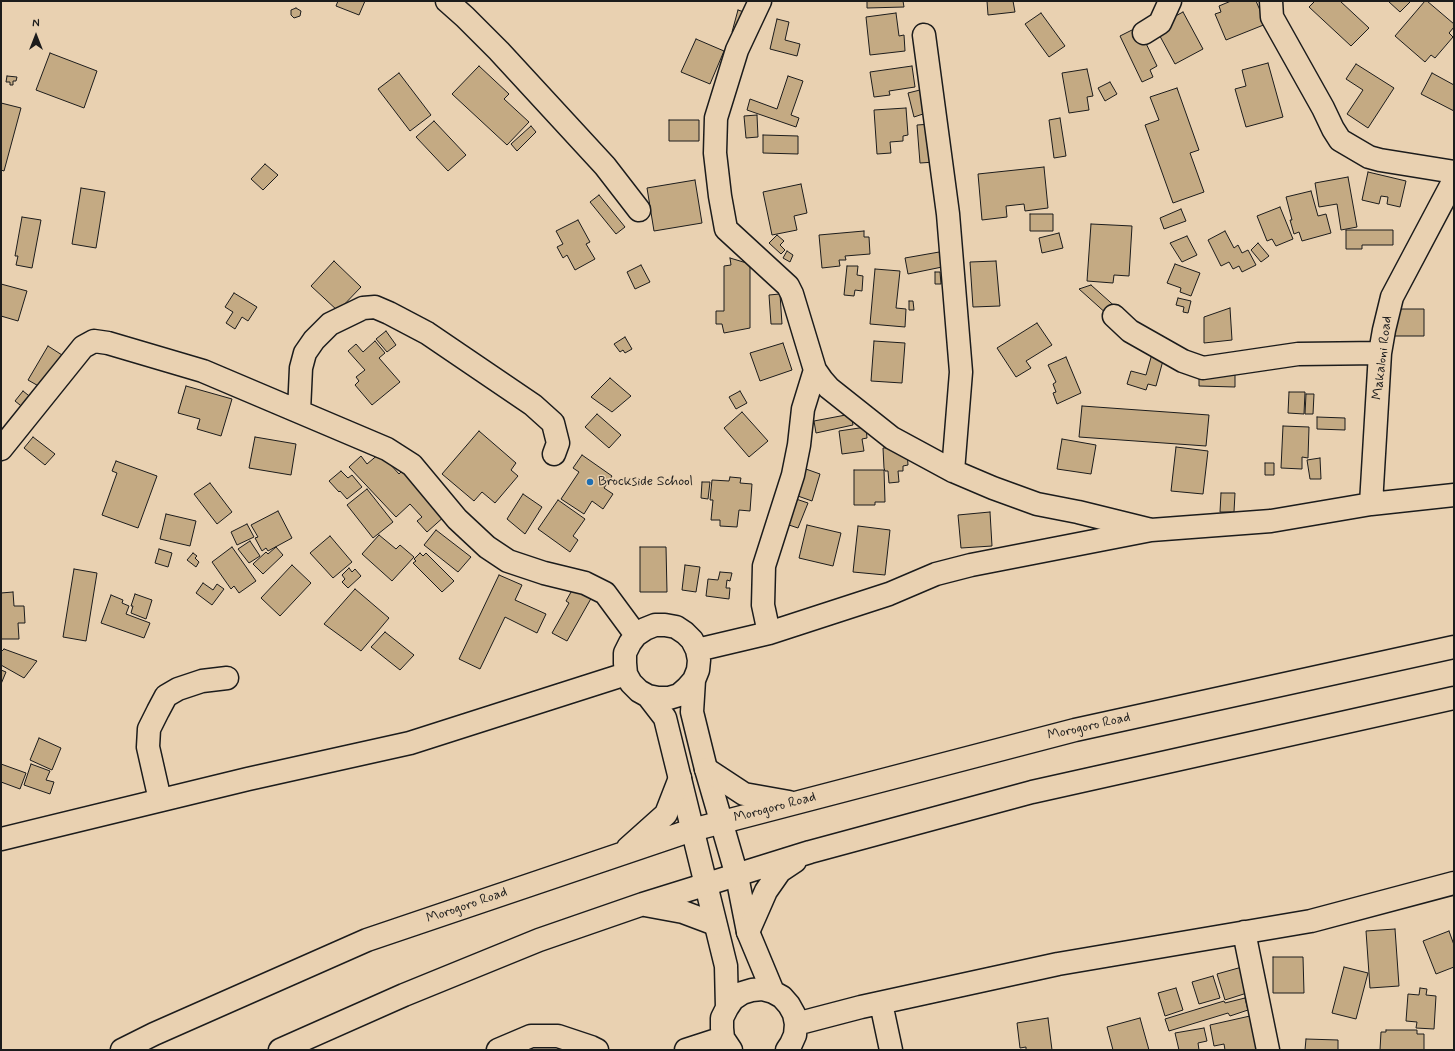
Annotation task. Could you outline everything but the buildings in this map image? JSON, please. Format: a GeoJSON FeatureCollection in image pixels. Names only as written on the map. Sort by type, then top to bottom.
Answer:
{"type":"FeatureCollection","features":[{"type":"Feature","properties":{"kind":"main road"},"geometry":{"type":"LineString","coordinates":[[447,1],[499,51],[606,166],[639,210]]}},
{"type":"Feature","properties":{"kind":"main road"},"geometry":{"type":"LineString","coordinates":[[760,1],[736,50],[716,118],[715,152],[720,196],[726,229],[788,286],[792,294],[815,370],[822,380],[829,388],[892,438],[953,471],[1037,504],[1078,512],[1151,530]]}},
{"type":"Feature","properties":{"kind":"main road"},"geometry":{"type":"LineString","coordinates":[[1144,33],[1160,23],[1170,1]]}},
{"type":"Feature","properties":{"kind":"main road"},"geometry":{"type":"LineString","coordinates":[[1272,1],[1272,17],[1323,108],[1332,129],[1340,140],[1369,157],[1454,172]]}},
{"type":"Feature","properties":{"kind":"main road"},"geometry":{"type":"LineString","coordinates":[[924,34],[948,214],[961,372],[953,471]]}},
{"type":"Feature","properties":{"kind":"main road","name":"Makaloni Road"},"geometry":{"type":"LineString","coordinates":[[1371,504],[1380,352],[1392,297],[1454,180]]}},
{"type":"Feature","properties":{"kind":"main road"},"geometry":{"type":"LineString","coordinates":[[299,411],[301,368],[304,354],[314,340],[330,324],[363,308],[375,307],[427,333],[533,405],[553,423],[558,443],[554,454]]}},
{"type":"Feature","properties":{"kind":"main road"},"geometry":{"type":"LineString","coordinates":[[1114,316],[1130,331],[1183,361],[1203,368],[1298,354],[1380,352]]}},
{"type":"Feature","properties":{"kind":"main road"},"geometry":{"type":"LineString","coordinates":[[1,449],[83,347],[94,341],[108,343],[204,371],[387,449],[412,465],[458,519],[487,548],[508,561],[544,573],[585,583],[604,593],[636,635]]}},
{"type":"Feature","properties":{"kind":"main road"},"geometry":{"type":"LineString","coordinates":[[769,633],[763,605],[764,566],[793,475],[799,444],[803,410],[815,370]]}},
{"type":"Feature","properties":{"kind":"main road"},"geometry":{"type":"LineString","coordinates":[[697,650],[769,633],[889,594],[936,574],[972,565],[1151,530],[1271,521],[1371,504],[1454,495]]}},
{"type":"Feature","properties":{"kind":"main road"},"geometry":{"type":"LineString","coordinates":[[694,680],[679,695],[669,698],[648,696],[639,691],[631,683],[626,674],[624,663],[630,643],[636,635],[650,627],[665,625],[676,627],[685,633],[692,640],[697,650],[699,660],[698,670],[694,680],[692,712],[706,769],[736,876],[748,932],[772,992]]}},
{"type":"Feature","properties":{"kind":"main road","name":"Morogoro Road"},"geometry":{"type":"LineString","coordinates":[[122,1050],[154,1034],[367,940],[692,830],[1075,730],[1454,647]]}},
{"type":"Feature","properties":{"kind":"main road"},"geometry":{"type":"LineString","coordinates":[[1,840],[264,775],[410,743],[626,674]]}},
{"type":"Feature","properties":{"kind":"main road"},"geometry":{"type":"LineString","coordinates":[[160,800],[148,747],[149,729],[166,696],[178,689],[202,680],[227,678]]}},
{"type":"Feature","properties":{"kind":"main road"},"geometry":{"type":"LineString","coordinates":[[648,696],[665,718],[726,966],[726,1008]]}},
{"type":"Feature","properties":{"kind":"main road"},"geometry":{"type":"LineString","coordinates":[[280,1050],[404,995],[538,940],[643,904],[810,852],[1032,792],[1454,698]]}},
{"type":"Feature","properties":{"kind":"main road"},"geometry":{"type":"LineString","coordinates":[[706,769],[744,794],[796,803]]}},
{"type":"Feature","properties":{"kind":"main road"},"geometry":{"type":"LineString","coordinates":[[621,854],[666,814],[680,778]]}},
{"type":"Feature","properties":{"kind":"main road"},"geometry":{"type":"LineString","coordinates":[[748,932],[766,891],[780,871],[810,852]]}},
{"type":"Feature","properties":{"kind":"main road"},"geometry":{"type":"LineString","coordinates":[[796,1024],[881,1003],[1058,964],[1311,921],[1454,883]]}},
{"type":"Feature","properties":{"kind":"main road"},"geometry":{"type":"LineString","coordinates":[[643,904],[683,912],[715,924]]}},
{"type":"Feature","properties":{"kind":"main road"},"geometry":{"type":"LineString","coordinates":[[1244,932],[1268,1050]]}},
{"type":"Feature","properties":{"kind":"main road"},"geometry":{"type":"LineString","coordinates":[[686,1050],[727,1044],[722,1028],[722,1018],[726,1008],[733,999],[747,991],[762,989],[782,997],[794,1014],[796,1024],[795,1035],[787,1050]]}},
{"type":"Feature","properties":{"kind":"main road"},"geometry":{"type":"LineString","coordinates":[[881,1003],[891,1050]]}},
{"type":"Feature","properties":{"kind":"main road"},"geometry":{"type":"LineString","coordinates":[[498,1050],[531,1036],[558,1036],[597,1050]]}},
{"type":"Feature","properties":{"kind":"place","name":"Brockside School"},"geometry":{"type":"Point","coordinates":[590,482]}}]}
